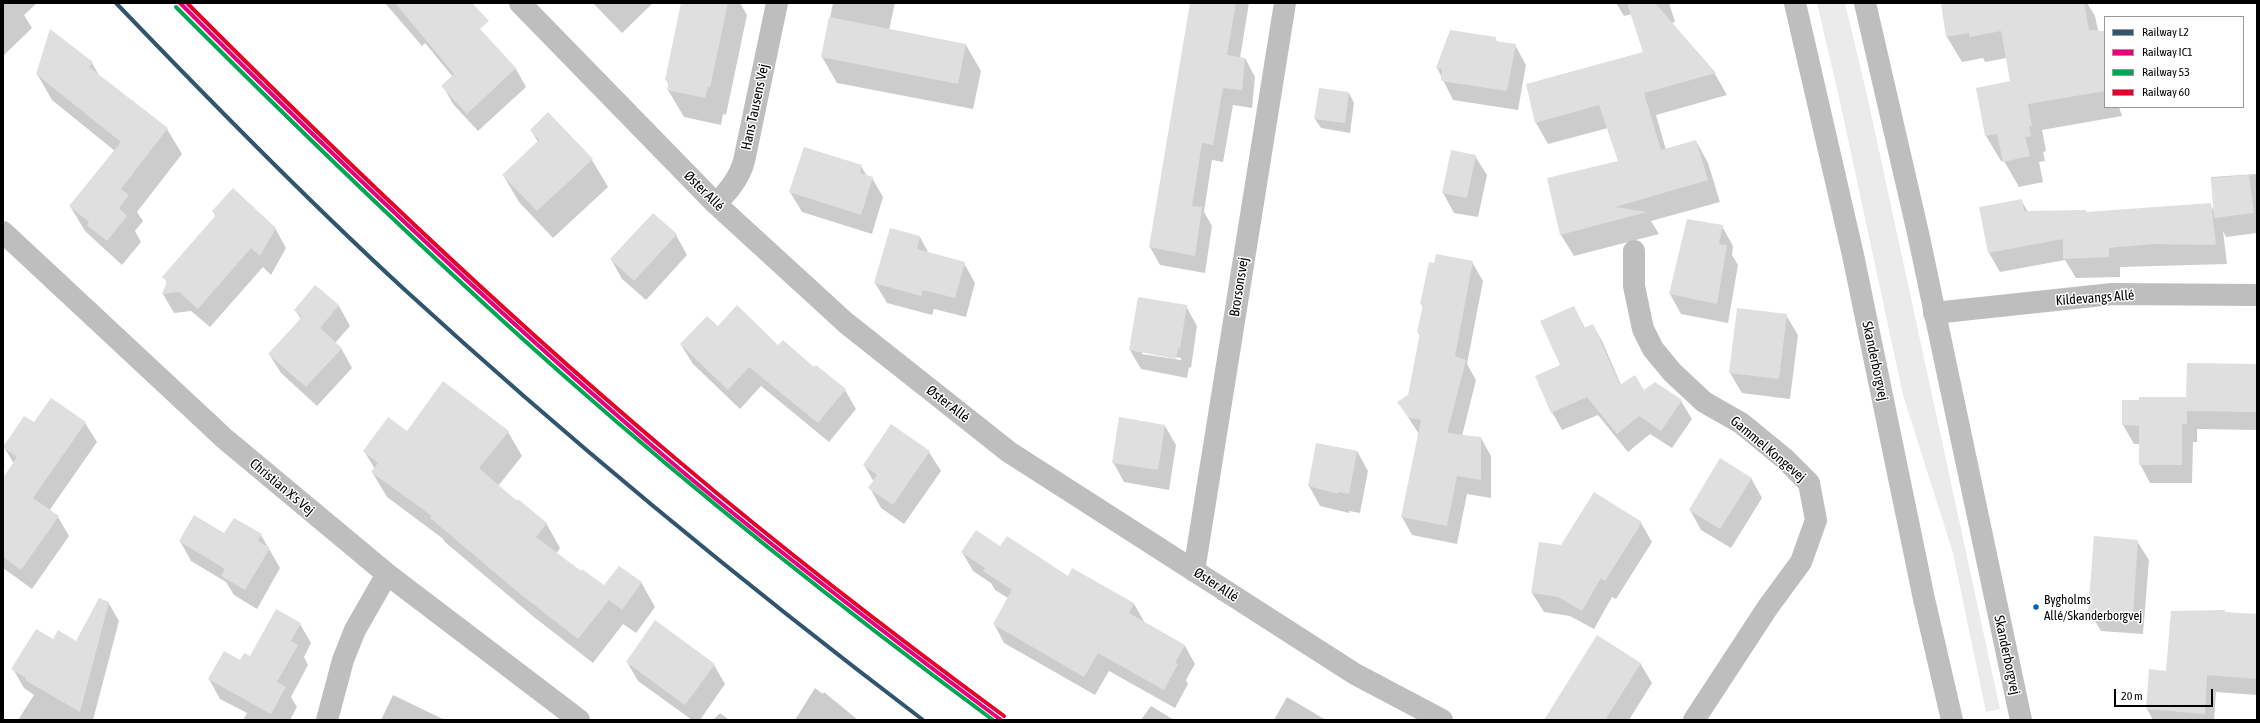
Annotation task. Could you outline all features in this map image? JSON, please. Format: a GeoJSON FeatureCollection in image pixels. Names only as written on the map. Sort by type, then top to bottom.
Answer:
{"type":"FeatureCollection","features":[{"type":"Feature","properties":{"kind":"street","name":"Øster Allé"},"geometry":{"type":"LineString","coordinates":[[520,3],[716,204],[846,323],[1009,452],[1355,674],[1442,720]]}},
{"type":"Feature","properties":{"kind":"street","name":"Hans Tausens Vej"},"geometry":{"type":"LineString","coordinates":[[716,204],[734,185],[740,175],[777,3]]}},
{"type":"Feature","properties":{"kind":"street","name":"Brorsonsvej"},"geometry":{"type":"LineString","coordinates":[[1194,571],[1285,3]]}},
{"type":"Feature","properties":{"kind":"street","name":"Skanderborgvej"},"geometry":{"type":"LineString","coordinates":[[1795,3],[1853,255],[1924,599],[1952,720]]}},
{"type":"Feature","properties":{"kind":"street","name":"Skanderborgvej"},"geometry":{"type":"LineString","coordinates":[[1865,3],[1918,233],[2021,720]]}},
{"type":"Feature","properties":{"kind":"street","name":"Christian X's Vej"},"geometry":{"type":"LineString","coordinates":[[3,232],[225,439],[387,574],[579,720]]}},
{"type":"Feature","properties":{"kind":"street","name":"Gammel Kongevej"},"geometry":{"type":"LineString","coordinates":[[1634,251],[1634,286],[1643,329],[1653,349],[1672,372],[1704,402],[1741,423],[1784,459],[1809,483],[1816,520],[1802,562],[1768,607],[1694,720]]}},
{"type":"Feature","properties":{"kind":"street","name":"Kildevangs Allé"},"geometry":{"type":"LineString","coordinates":[[1934,313],[2112,294],[2257,295]]}},
{"type":"Feature","properties":{"kind":"street"},"geometry":{"type":"LineString","coordinates":[[327,720],[343,660],[355,630],[387,574]]}},
{"type":"Feature","properties":{"kind":"shaded area"},"geometry":{"type":"Polygon","coordinates":[[[1817,3],[1845,3],[1867,95],[2000,709],[1986,712],[1953,553],[1903,395],[1840,102],[1817,3]]]}},
{"type":"Feature","properties":{"kind":"building"},"geometry":{"type":"Polygon","coordinates":[[[395,3],[472,3],[489,21],[480,29],[516,68],[467,114],[441,86],[454,74],[395,3]]]}},
{"type":"Feature","properties":{"kind":"building"},"geometry":{"type":"Polygon","coordinates":[[[681,3],[728,3],[710,87],[708,87],[705,98],[667,90],[669,81],[665,80],[681,3]]]}},
{"type":"Feature","properties":{"kind":"building"},"geometry":{"type":"Polygon","coordinates":[[[1190,3],[1236,3],[1227,55],[1245,58],[1242,90],[1223,88],[1213,145],[1202,143],[1192,206],[1202,207],[1195,256],[1149,247],[1190,3]]]}},
{"type":"Feature","properties":{"kind":"building"},"geometry":{"type":"Polygon","coordinates":[[[1627,3],[1655,3],[1716,73],[1644,93],[1661,150],[1696,140],[1708,180],[1615,207],[1647,212],[1560,235],[1547,178],[1618,161],[1599,105],[1535,123],[1526,84],[1643,52],[1627,3]]]}},
{"type":"Feature","properties":{"kind":"building"},"geometry":{"type":"Polygon","coordinates":[[[1941,3],[2084,3],[2089,30],[2104,31],[2104,91],[2028,104],[2032,126],[2029,126],[2031,136],[2025,137],[2030,156],[2003,162],[1997,134],[1985,136],[1976,88],[2010,81],[2001,31],[1969,37],[1969,33],[1946,37],[1941,3]]]}},
{"type":"Feature","properties":{"kind":"building"},"geometry":{"type":"Polygon","coordinates":[[[829,17],[966,44],[958,84],[821,57],[829,17]]]}},
{"type":"Feature","properties":{"kind":"building"},"geometry":{"type":"Polygon","coordinates":[[[50,29],[93,62],[89,67],[168,128],[121,189],[129,195],[119,208],[127,216],[107,241],[87,225],[89,222],[69,206],[121,142],[36,74],[50,29]]]}},
{"type":"Feature","properties":{"kind":"building"},"geometry":{"type":"Polygon","coordinates":[[[1450,30],[1496,37],[1495,41],[1516,44],[1507,91],[1441,81],[1442,69],[1436,68],[1450,30]]]}},
{"type":"Feature","properties":{"kind":"building"},"geometry":{"type":"Polygon","coordinates":[[[1319,88],[1349,92],[1345,123],[1314,119],[1319,88]]]}},
{"type":"Feature","properties":{"kind":"building"},"geometry":{"type":"Polygon","coordinates":[[[548,112],[593,159],[537,211],[502,175],[539,140],[530,130],[548,112]]]}},
{"type":"Feature","properties":{"kind":"building"},"geometry":{"type":"Polygon","coordinates":[[[804,147],[862,165],[860,173],[873,177],[861,215],[789,192],[804,147]]]}},
{"type":"Feature","properties":{"kind":"building"},"geometry":{"type":"Polygon","coordinates":[[[1451,150],[1476,155],[1467,198],[1442,193],[1451,150]]]}},
{"type":"Feature","properties":{"kind":"building"},"geometry":{"type":"Polygon","coordinates":[[[2249,175],[2254,213],[2214,218],[2211,178],[2249,175]]]}},
{"type":"Feature","properties":{"kind":"building"},"geometry":{"type":"Polygon","coordinates":[[[233,188],[276,228],[260,256],[251,248],[198,309],[179,292],[162,294],[167,281],[162,277],[216,215],[212,211],[233,188]]]}},
{"type":"Feature","properties":{"kind":"building"},"geometry":{"type":"Polygon","coordinates":[[[2022,199],[2024,211],[2086,210],[2086,212],[2211,203],[2216,245],[2153,244],[2109,248],[2109,257],[2063,259],[2063,239],[1988,253],[1979,207],[2022,199]]]}},
{"type":"Feature","properties":{"kind":"building"},"geometry":{"type":"Polygon","coordinates":[[[653,213],[677,234],[634,281],[610,259],[653,213]]]}},
{"type":"Feature","properties":{"kind":"building"},"geometry":{"type":"Polygon","coordinates":[[[1687,219],[1723,225],[1719,244],[1727,245],[1717,304],[1669,294],[1687,219]]]}},
{"type":"Feature","properties":{"kind":"building"},"geometry":{"type":"Polygon","coordinates":[[[890,228],[920,236],[917,249],[965,262],[955,298],[923,290],[921,296],[874,283],[890,228]]]}},
{"type":"Feature","properties":{"kind":"building"},"geometry":{"type":"Polygon","coordinates":[[[1436,254],[1473,261],[1455,356],[1466,360],[1447,433],[1481,437],[1481,480],[1457,476],[1447,526],[1401,517],[1421,420],[1409,418],[1397,402],[1408,395],[1420,333],[1417,332],[1423,305],[1420,304],[1429,262],[1434,263],[1436,254]]]}},
{"type":"Feature","properties":{"kind":"building"},"geometry":{"type":"Polygon","coordinates":[[[315,285],[339,305],[320,328],[342,348],[306,387],[268,354],[302,317],[294,310],[315,285]]]}},
{"type":"Feature","properties":{"kind":"building"},"geometry":{"type":"Polygon","coordinates":[[[1138,297],[1187,305],[1180,349],[1178,348],[1176,359],[1129,350],[1138,297]]]}},
{"type":"Feature","properties":{"kind":"building"},"geometry":{"type":"Polygon","coordinates":[[[737,305],[778,345],[783,340],[814,367],[816,365],[846,389],[818,423],[749,367],[728,390],[680,344],[707,316],[718,326],[737,305]]]}},
{"type":"Feature","properties":{"kind":"building"},"geometry":{"type":"Polygon","coordinates":[[[1574,306],[1584,328],[1593,324],[1620,385],[1635,375],[1644,390],[1655,382],[1682,400],[1661,431],[1639,416],[1617,434],[1587,397],[1551,413],[1535,376],[1560,365],[1540,321],[1574,306]]]}},
{"type":"Feature","properties":{"kind":"building"},"geometry":{"type":"Polygon","coordinates":[[[1737,308],[1787,314],[1779,379],[1729,373],[1737,308]]]}},
{"type":"Feature","properties":{"kind":"building"},"geometry":{"type":"Polygon","coordinates":[[[2187,363],[2257,364],[2257,412],[2187,411],[2187,424],[2182,424],[2182,465],[2139,465],[2139,426],[2122,425],[2122,400],[2139,400],[2139,397],[2186,397],[2187,363]]]}},
{"type":"Feature","properties":{"kind":"building"},"geometry":{"type":"Polygon","coordinates":[[[443,381],[509,431],[479,468],[517,501],[518,499],[547,523],[536,537],[581,571],[582,569],[604,585],[619,566],[642,582],[622,610],[609,600],[578,639],[519,593],[430,518],[432,516],[371,472],[378,463],[363,451],[388,417],[407,431],[443,381]]]}},
{"type":"Feature","properties":{"kind":"building"},"geometry":{"type":"Polygon","coordinates":[[[51,398],[86,422],[33,498],[59,516],[21,570],[3,557],[3,478],[17,457],[3,447],[24,416],[34,422],[51,398]]]}},
{"type":"Feature","properties":{"kind":"building"},"geometry":{"type":"Polygon","coordinates":[[[1119,417],[1165,425],[1158,470],[1112,463],[1119,417]]]}},
{"type":"Feature","properties":{"kind":"building"},"geometry":{"type":"Polygon","coordinates":[[[891,424],[930,451],[893,505],[868,488],[877,475],[863,465],[891,424]]]}},
{"type":"Feature","properties":{"kind":"building"},"geometry":{"type":"Polygon","coordinates":[[[1316,443],[1357,451],[1349,494],[1338,492],[1338,494],[1308,486],[1316,443]]]}},
{"type":"Feature","properties":{"kind":"building"},"geometry":{"type":"Polygon","coordinates":[[[1720,458],[1752,478],[1720,529],[1689,510],[1720,458]]]}},
{"type":"Feature","properties":{"kind":"building"},"geometry":{"type":"Polygon","coordinates":[[[1594,492],[1642,522],[1605,581],[1601,578],[1582,611],[1558,597],[1531,593],[1539,542],[1561,545],[1594,492]]]}},
{"type":"Feature","properties":{"kind":"building"},"geometry":{"type":"Polygon","coordinates":[[[194,515],[224,533],[234,518],[262,534],[258,541],[270,548],[245,590],[221,576],[225,569],[179,541],[194,515]]]}},
{"type":"Feature","properties":{"kind":"building"},"geometry":{"type":"Polygon","coordinates":[[[976,530],[1000,546],[1007,536],[1068,576],[1072,568],[1134,603],[1129,613],[1185,645],[1175,663],[1178,664],[1164,690],[1098,653],[1084,677],[993,624],[1012,590],[983,571],[985,568],[961,552],[976,530]]]}},
{"type":"Feature","properties":{"kind":"building"},"geometry":{"type":"Polygon","coordinates":[[[2094,536],[2138,540],[2133,615],[2088,612],[2094,536]]]}},
{"type":"Feature","properties":{"kind":"building"},"geometry":{"type":"Polygon","coordinates":[[[99,598],[109,602],[80,712],[25,680],[26,678],[11,669],[36,629],[53,639],[58,630],[76,641],[99,598]]]}},
{"type":"Feature","properties":{"kind":"building"},"geometry":{"type":"Polygon","coordinates":[[[276,609],[301,623],[291,641],[298,645],[277,682],[286,687],[271,714],[208,679],[224,651],[240,660],[244,653],[250,656],[276,609]]]}},
{"type":"Feature","properties":{"kind":"building"},"geometry":{"type":"Polygon","coordinates":[[[2225,610],[2225,612],[2257,614],[2257,679],[2207,675],[2205,714],[2146,709],[2149,669],[2166,671],[2171,611],[2225,610]]]}},
{"type":"Feature","properties":{"kind":"building"},"geometry":{"type":"Polygon","coordinates":[[[655,620],[715,664],[685,705],[626,662],[655,620]]]}},
{"type":"Feature","properties":{"kind":"building"},"geometry":{"type":"Polygon","coordinates":[[[1597,635],[1641,663],[1605,720],[1544,720],[1597,635]]]}},
{"type":"Feature","properties":{"kind":"rail line","name":"L2"},"geometry":{"type":"LineString","coordinates":[[116,3],[294,185],[405,290],[468,347],[659,511],[790,617],[923,720]]}},
{"type":"Feature","properties":{"kind":"rail line","name":"IC1"},"geometry":{"type":"LineString","coordinates":[[180,3],[362,182],[486,298],[677,467],[797,564],[1001,720]]}},
{"type":"Feature","properties":{"kind":"rail line","name":"60"},"geometry":{"type":"LineString","coordinates":[[187,3],[307,122],[429,239],[491,297],[618,409],[721,497],[801,561],[881,624],[1004,716]]}},
{"type":"Feature","properties":{"kind":"rail line","name":"53"},"geometry":{"type":"LineString","coordinates":[[176,7],[371,198],[520,337],[622,427],[832,598],[993,720]]}},
{"type":"Feature","properties":{"kind":"place","name":"Bygholms Allé/Skanderborgvej"},"geometry":{"type":"Point","coordinates":[2036,607]}}]}
